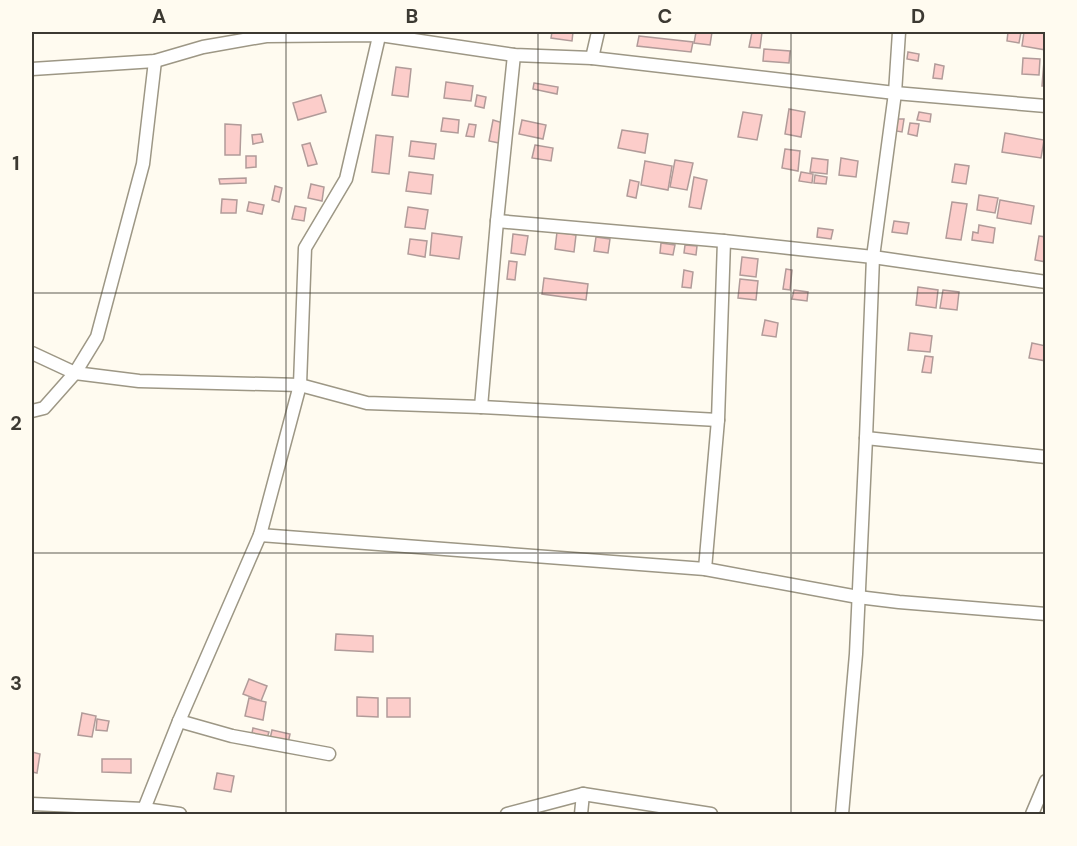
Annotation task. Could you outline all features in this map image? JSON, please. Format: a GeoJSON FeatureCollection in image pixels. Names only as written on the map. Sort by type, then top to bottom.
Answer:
{"type":"FeatureCollection","features":[{"type":"Feature","properties":{"kind":"street"},"geometry":{"type":"LineString","coordinates":[[592,58],[598,32]]}},
{"type":"Feature","properties":{"kind":"street"},"geometry":{"type":"LineString","coordinates":[[842,814],[856,654],[873,257],[895,93],[899,32]]}},
{"type":"Feature","properties":{"kind":"street"},"geometry":{"type":"LineString","coordinates":[[32,69],[155,61],[202,47],[266,36],[380,33],[514,55],[592,58],[895,93],[1046,106]]}},
{"type":"Feature","properties":{"kind":"street"},"geometry":{"type":"LineString","coordinates":[[143,812],[179,721],[260,535],[300,385],[305,248],[346,179],[380,33]]}},
{"type":"Feature","properties":{"kind":"street"},"geometry":{"type":"LineString","coordinates":[[481,406],[514,55]]}},
{"type":"Feature","properties":{"kind":"street"},"geometry":{"type":"LineString","coordinates":[[32,411],[44,408],[75,373],[97,338],[143,164],[155,61]]}},
{"type":"Feature","properties":{"kind":"street"},"geometry":{"type":"LineString","coordinates":[[497,221],[873,257],[1046,282]]}},
{"type":"Feature","properties":{"kind":"street"},"geometry":{"type":"LineString","coordinates":[[705,569],[718,420],[724,242]]}},
{"type":"Feature","properties":{"kind":"street"},"geometry":{"type":"LineString","coordinates":[[32,352],[75,373],[139,381],[300,385],[367,403],[481,406],[718,420]]}},
{"type":"Feature","properties":{"kind":"street"},"geometry":{"type":"LineString","coordinates":[[866,438],[1046,457]]}},
{"type":"Feature","properties":{"kind":"street"},"geometry":{"type":"LineString","coordinates":[[260,535],[705,569],[858,597],[1046,615]]}},
{"type":"Feature","properties":{"kind":"street"},"geometry":{"type":"LineString","coordinates":[[179,721],[232,736],[329,754]]}},
{"type":"Feature","properties":{"kind":"street"},"geometry":{"type":"LineString","coordinates":[[1032,814],[1046,781]]}},
{"type":"Feature","properties":{"kind":"street"},"geometry":{"type":"LineString","coordinates":[[507,814],[583,794],[711,814]]}},
{"type":"Feature","properties":{"kind":"street"},"geometry":{"type":"LineString","coordinates":[[581,814],[583,794]]}},
{"type":"Feature","properties":{"kind":"street"},"geometry":{"type":"LineString","coordinates":[[32,804],[180,814]]}},
{"type":"Feature","properties":{"kind":"building"},"geometry":{"type":"Polygon","coordinates":[[[552,32],[573,32],[572,41],[551,38],[552,32]]]}},
{"type":"Feature","properties":{"kind":"building"},"geometry":{"type":"Polygon","coordinates":[[[696,32],[712,32],[710,45],[694,43],[696,32]]]}},
{"type":"Feature","properties":{"kind":"building"},"geometry":{"type":"Polygon","coordinates":[[[752,32],[762,32],[760,48],[749,47],[752,32]]]}},
{"type":"Feature","properties":{"kind":"building"},"geometry":{"type":"Polygon","coordinates":[[[1008,32],[1021,32],[1019,43],[1007,41],[1008,32]]]}},
{"type":"Feature","properties":{"kind":"building"},"geometry":{"type":"Polygon","coordinates":[[[1024,32],[1046,33],[1046,50],[1022,46],[1024,32]]]}},
{"type":"Feature","properties":{"kind":"building"},"geometry":{"type":"Polygon","coordinates":[[[639,36],[693,42],[691,52],[637,46],[639,36]]]}},
{"type":"Feature","properties":{"kind":"building"},"geometry":{"type":"Polygon","coordinates":[[[764,49],[790,51],[789,63],[763,61],[764,49]]]}},
{"type":"Feature","properties":{"kind":"building"},"geometry":{"type":"Polygon","coordinates":[[[908,52],[919,54],[918,61],[907,59],[908,52]]]}},
{"type":"Feature","properties":{"kind":"building"},"geometry":{"type":"Polygon","coordinates":[[[1023,58],[1040,59],[1039,75],[1022,74],[1023,58]]]}},
{"type":"Feature","properties":{"kind":"building"},"geometry":{"type":"Polygon","coordinates":[[[1044,61],[1046,61],[1046,86],[1042,86],[1044,61]]]}},
{"type":"Feature","properties":{"kind":"building"},"geometry":{"type":"Polygon","coordinates":[[[935,64],[944,66],[942,79],[933,78],[935,64]]]}},
{"type":"Feature","properties":{"kind":"building"},"geometry":{"type":"Polygon","coordinates":[[[396,67],[411,69],[408,97],[392,95],[396,67]]]}},
{"type":"Feature","properties":{"kind":"building"},"geometry":{"type":"Polygon","coordinates":[[[446,82],[473,86],[471,101],[444,98],[446,82]]]}},
{"type":"Feature","properties":{"kind":"building"},"geometry":{"type":"Polygon","coordinates":[[[534,83],[558,87],[557,94],[533,89],[534,83]]]}},
{"type":"Feature","properties":{"kind":"building"},"geometry":{"type":"Polygon","coordinates":[[[321,95],[326,112],[298,120],[293,103],[321,95]]]}},
{"type":"Feature","properties":{"kind":"building"},"geometry":{"type":"Polygon","coordinates":[[[477,95],[486,97],[484,108],[475,106],[477,95]]]}},
{"type":"Feature","properties":{"kind":"building"},"geometry":{"type":"Polygon","coordinates":[[[789,109],[805,112],[801,137],[785,134],[789,109]]]}},
{"type":"Feature","properties":{"kind":"building"},"geometry":{"type":"Polygon","coordinates":[[[743,112],[762,115],[757,140],[738,137],[743,112]]]}},
{"type":"Feature","properties":{"kind":"building"},"geometry":{"type":"Polygon","coordinates":[[[919,112],[931,114],[930,122],[917,120],[919,112]]]}},
{"type":"Feature","properties":{"kind":"building"},"geometry":{"type":"Polygon","coordinates":[[[443,118],[459,120],[458,133],[441,131],[443,118]]]}},
{"type":"Feature","properties":{"kind":"building"},"geometry":{"type":"Polygon","coordinates":[[[898,119],[904,119],[902,132],[896,131],[898,119]]]}},
{"type":"Feature","properties":{"kind":"building"},"geometry":{"type":"Polygon","coordinates":[[[493,120],[503,123],[499,143],[489,141],[493,120]]]}},
{"type":"Feature","properties":{"kind":"building"},"geometry":{"type":"Polygon","coordinates":[[[522,120],[546,125],[543,139],[519,134],[522,120]]]}},
{"type":"Feature","properties":{"kind":"building"},"geometry":{"type":"Polygon","coordinates":[[[910,123],[919,124],[917,136],[908,134],[910,123]]]}},
{"type":"Feature","properties":{"kind":"building"},"geometry":{"type":"Polygon","coordinates":[[[225,124],[241,125],[240,155],[225,155],[225,124]]]}},
{"type":"Feature","properties":{"kind":"building"},"geometry":{"type":"Polygon","coordinates":[[[469,124],[476,125],[474,137],[466,136],[469,124]]]}},
{"type":"Feature","properties":{"kind":"building"},"geometry":{"type":"Polygon","coordinates":[[[622,130],[648,134],[645,153],[618,148],[622,130]]]}},
{"type":"Feature","properties":{"kind":"building"},"geometry":{"type":"Polygon","coordinates":[[[1005,133],[1044,140],[1041,158],[1002,152],[1005,133]]]}},
{"type":"Feature","properties":{"kind":"building"},"geometry":{"type":"Polygon","coordinates":[[[261,134],[263,142],[253,144],[252,135],[261,134]]]}},
{"type":"Feature","properties":{"kind":"building"},"geometry":{"type":"Polygon","coordinates":[[[376,135],[393,137],[389,174],[372,172],[376,135]]]}},
{"type":"Feature","properties":{"kind":"building"},"geometry":{"type":"Polygon","coordinates":[[[411,141],[436,144],[434,159],[409,156],[411,141]]]}},
{"type":"Feature","properties":{"kind":"building"},"geometry":{"type":"Polygon","coordinates":[[[310,143],[317,164],[308,166],[302,145],[310,143]]]}},
{"type":"Feature","properties":{"kind":"building"},"geometry":{"type":"Polygon","coordinates":[[[535,145],[553,148],[551,161],[532,158],[535,145]]]}},
{"type":"Feature","properties":{"kind":"building"},"geometry":{"type":"Polygon","coordinates":[[[785,149],[800,151],[798,171],[782,168],[785,149]]]}},
{"type":"Feature","properties":{"kind":"building"},"geometry":{"type":"Polygon","coordinates":[[[246,156],[256,156],[256,167],[246,168],[246,156]]]}},
{"type":"Feature","properties":{"kind":"building"},"geometry":{"type":"Polygon","coordinates":[[[812,158],[828,160],[827,174],[810,172],[812,158]]]}},
{"type":"Feature","properties":{"kind":"building"},"geometry":{"type":"Polygon","coordinates":[[[841,158],[858,161],[856,177],[839,175],[841,158]]]}},
{"type":"Feature","properties":{"kind":"building"},"geometry":{"type":"Polygon","coordinates":[[[675,160],[693,163],[687,190],[670,187],[675,160]]]}},
{"type":"Feature","properties":{"kind":"building"},"geometry":{"type":"Polygon","coordinates":[[[645,161],[672,166],[668,190],[641,185],[645,161]]]}},
{"type":"Feature","properties":{"kind":"building"},"geometry":{"type":"Polygon","coordinates":[[[955,164],[969,166],[966,184],[952,182],[955,164]]]}},
{"type":"Feature","properties":{"kind":"building"},"geometry":{"type":"Polygon","coordinates":[[[409,172],[433,175],[431,194],[406,191],[409,172]]]}},
{"type":"Feature","properties":{"kind":"building"},"geometry":{"type":"Polygon","coordinates":[[[801,172],[813,174],[812,183],[799,181],[801,172]]]}},
{"type":"Feature","properties":{"kind":"building"},"geometry":{"type":"Polygon","coordinates":[[[815,175],[827,177],[826,184],[814,183],[815,175]]]}},
{"type":"Feature","properties":{"kind":"building"},"geometry":{"type":"Polygon","coordinates":[[[694,177],[707,180],[701,209],[689,207],[694,177]]]}},
{"type":"Feature","properties":{"kind":"building"},"geometry":{"type":"Polygon","coordinates":[[[246,178],[246,183],[220,184],[219,179],[246,178]]]}},
{"type":"Feature","properties":{"kind":"building"},"geometry":{"type":"Polygon","coordinates":[[[630,180],[639,182],[636,198],[627,196],[630,180]]]}},
{"type":"Feature","properties":{"kind":"building"},"geometry":{"type":"Polygon","coordinates":[[[311,184],[324,187],[322,201],[308,198],[311,184]]]}},
{"type":"Feature","properties":{"kind":"building"},"geometry":{"type":"Polygon","coordinates":[[[275,186],[282,188],[279,202],[272,200],[275,186]]]}},
{"type":"Feature","properties":{"kind":"building"},"geometry":{"type":"Polygon","coordinates":[[[979,195],[998,198],[995,213],[977,210],[979,195]]]}},
{"type":"Feature","properties":{"kind":"building"},"geometry":{"type":"Polygon","coordinates":[[[222,199],[237,200],[236,213],[221,213],[222,199]]]}},
{"type":"Feature","properties":{"kind":"building"},"geometry":{"type":"Polygon","coordinates":[[[1000,200],[1034,206],[1031,224],[997,218],[1000,200]]]}},
{"type":"Feature","properties":{"kind":"building"},"geometry":{"type":"Polygon","coordinates":[[[249,202],[264,205],[262,214],[247,211],[249,202]]]}},
{"type":"Feature","properties":{"kind":"building"},"geometry":{"type":"Polygon","coordinates":[[[952,202],[967,204],[961,240],[946,238],[952,202]]]}},
{"type":"Feature","properties":{"kind":"building"},"geometry":{"type":"Polygon","coordinates":[[[295,206],[306,208],[304,221],[292,219],[295,206]]]}},
{"type":"Feature","properties":{"kind":"building"},"geometry":{"type":"Polygon","coordinates":[[[408,207],[428,210],[425,229],[405,227],[408,207]]]}},
{"type":"Feature","properties":{"kind":"building"},"geometry":{"type":"Polygon","coordinates":[[[894,221],[909,223],[907,234],[892,232],[894,221]]]}},
{"type":"Feature","properties":{"kind":"building"},"geometry":{"type":"Polygon","coordinates":[[[979,225],[995,228],[993,243],[972,240],[973,232],[978,233],[979,225]]]}},
{"type":"Feature","properties":{"kind":"building"},"geometry":{"type":"Polygon","coordinates":[[[818,228],[833,230],[831,239],[817,237],[818,228]]]}},
{"type":"Feature","properties":{"kind":"building"},"geometry":{"type":"Polygon","coordinates":[[[557,232],[576,235],[574,252],[555,249],[557,232]]]}},
{"type":"Feature","properties":{"kind":"building"},"geometry":{"type":"Polygon","coordinates":[[[432,233],[462,237],[459,259],[430,255],[432,233]]]}},
{"type":"Feature","properties":{"kind":"building"},"geometry":{"type":"Polygon","coordinates":[[[513,234],[528,236],[525,255],[511,253],[513,234]]]}},
{"type":"Feature","properties":{"kind":"building"},"geometry":{"type":"Polygon","coordinates":[[[1039,236],[1046,237],[1046,262],[1035,260],[1039,236]]]}},
{"type":"Feature","properties":{"kind":"building"},"geometry":{"type":"Polygon","coordinates":[[[596,237],[610,239],[608,253],[594,251],[596,237]]]}},
{"type":"Feature","properties":{"kind":"building"},"geometry":{"type":"Polygon","coordinates":[[[410,239],[427,241],[425,257],[408,254],[410,239]]]}},
{"type":"Feature","properties":{"kind":"building"},"geometry":{"type":"Polygon","coordinates":[[[661,243],[675,245],[673,255],[660,253],[661,243]]]}},
{"type":"Feature","properties":{"kind":"building"},"geometry":{"type":"Polygon","coordinates":[[[685,245],[697,246],[696,255],[684,253],[685,245]]]}},
{"type":"Feature","properties":{"kind":"building"},"geometry":{"type":"Polygon","coordinates":[[[742,257],[758,259],[756,277],[740,275],[742,257]]]}},
{"type":"Feature","properties":{"kind":"building"},"geometry":{"type":"Polygon","coordinates":[[[509,261],[517,262],[515,280],[507,279],[509,261]]]}},
{"type":"Feature","properties":{"kind":"building"},"geometry":{"type":"Polygon","coordinates":[[[786,269],[792,270],[790,290],[783,289],[786,269]]]}},
{"type":"Feature","properties":{"kind":"building"},"geometry":{"type":"Polygon","coordinates":[[[684,270],[693,272],[691,288],[682,287],[684,270]]]}},
{"type":"Feature","properties":{"kind":"building"},"geometry":{"type":"Polygon","coordinates":[[[544,278],[588,284],[586,300],[542,294],[544,278]]]}},
{"type":"Feature","properties":{"kind":"building"},"geometry":{"type":"Polygon","coordinates":[[[740,279],[758,281],[756,300],[738,298],[740,279]]]}},
{"type":"Feature","properties":{"kind":"building"},"geometry":{"type":"Polygon","coordinates":[[[918,287],[938,290],[936,308],[916,305],[918,287]]]}},
{"type":"Feature","properties":{"kind":"building"},"geometry":{"type":"Polygon","coordinates":[[[794,290],[808,292],[807,301],[792,299],[794,290]]]}},
{"type":"Feature","properties":{"kind":"building"},"geometry":{"type":"Polygon","coordinates":[[[943,290],[959,292],[957,310],[940,308],[943,290]]]}},
{"type":"Feature","properties":{"kind":"building"},"geometry":{"type":"Polygon","coordinates":[[[765,320],[778,323],[776,337],[762,335],[765,320]]]}},
{"type":"Feature","properties":{"kind":"building"},"geometry":{"type":"Polygon","coordinates":[[[910,333],[932,336],[930,352],[908,350],[910,333]]]}},
{"type":"Feature","properties":{"kind":"building"},"geometry":{"type":"Polygon","coordinates":[[[1032,343],[1046,346],[1046,361],[1029,358],[1032,343]]]}},
{"type":"Feature","properties":{"kind":"building"},"geometry":{"type":"Polygon","coordinates":[[[925,356],[933,357],[931,373],[922,372],[925,356]]]}},
{"type":"Feature","properties":{"kind":"building"},"geometry":{"type":"Polygon","coordinates":[[[336,634],[373,636],[373,652],[335,650],[336,634]]]}},
{"type":"Feature","properties":{"kind":"building"},"geometry":{"type":"Polygon","coordinates":[[[249,679],[267,686],[261,701],[243,694],[249,679]]]}},
{"type":"Feature","properties":{"kind":"building"},"geometry":{"type":"Polygon","coordinates":[[[357,697],[378,698],[378,717],[357,716],[357,697]]]}},
{"type":"Feature","properties":{"kind":"building"},"geometry":{"type":"Polygon","coordinates":[[[249,698],[266,702],[263,720],[245,716],[249,698]]]}},
{"type":"Feature","properties":{"kind":"building"},"geometry":{"type":"Polygon","coordinates":[[[387,698],[410,698],[410,717],[387,717],[387,698]]]}},
{"type":"Feature","properties":{"kind":"building"},"geometry":{"type":"Polygon","coordinates":[[[82,713],[96,716],[92,737],[78,735],[82,713]]]}},
{"type":"Feature","properties":{"kind":"building"},"geometry":{"type":"Polygon","coordinates":[[[97,719],[109,721],[107,731],[96,730],[97,719]]]}},
{"type":"Feature","properties":{"kind":"building"},"geometry":{"type":"Polygon","coordinates":[[[253,728],[269,732],[266,741],[251,738],[253,728]]]}},
{"type":"Feature","properties":{"kind":"building"},"geometry":{"type":"Polygon","coordinates":[[[272,730],[290,734],[288,743],[270,739],[272,730]]]}},
{"type":"Feature","properties":{"kind":"building"},"geometry":{"type":"Polygon","coordinates":[[[32,752],[40,754],[37,773],[32,772],[32,752]]]}},
{"type":"Feature","properties":{"kind":"building"},"geometry":{"type":"Polygon","coordinates":[[[102,759],[131,759],[131,773],[102,772],[102,759]]]}},
{"type":"Feature","properties":{"kind":"building"},"geometry":{"type":"Polygon","coordinates":[[[217,773],[234,776],[231,792],[214,789],[217,773]]]}}]}
